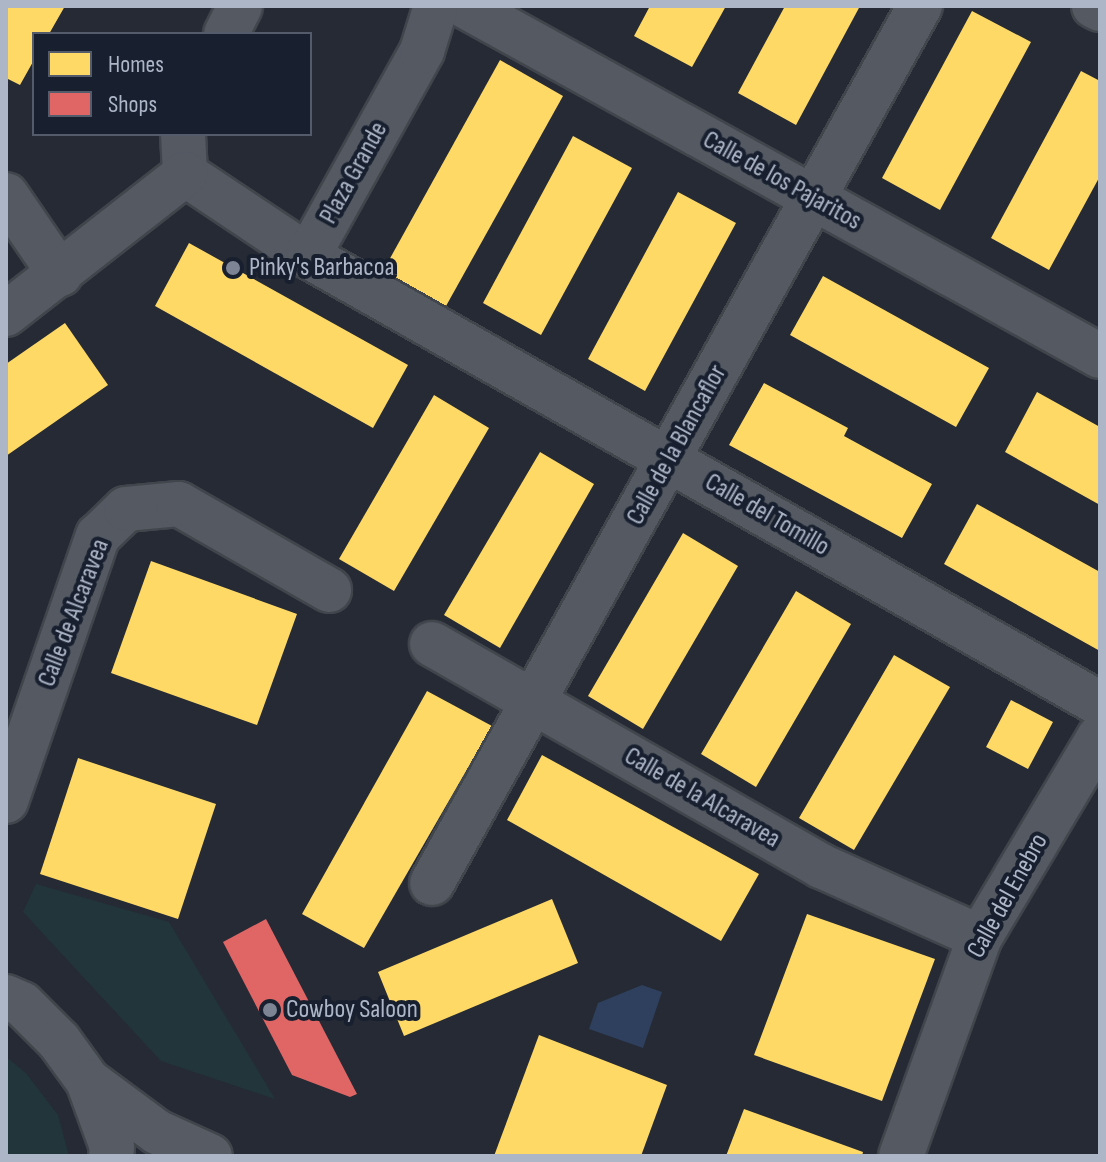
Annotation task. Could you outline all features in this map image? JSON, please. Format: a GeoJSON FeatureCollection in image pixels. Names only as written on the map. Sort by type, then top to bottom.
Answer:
{"type":"FeatureCollection","features":[{"type":"Feature","properties":{"kind":"main road"},"geometry":{"type":"LineString","coordinates":[[6,997],[22,1004],[59,1041],[88,1081],[112,1147],[111,1156]]}},
{"type":"Feature","properties":{"kind":"main road"},"geometry":{"type":"LineString","coordinates":[[88,1081],[157,1132],[210,1156]]}},
{"type":"Feature","properties":{"kind":"street"},"geometry":{"type":"LineString","coordinates":[[227,32],[240,6]]}},
{"type":"Feature","properties":{"kind":"street","name":"Plaza Grande"},"geometry":{"type":"LineString","coordinates":[[184,154],[308,256],[422,51],[436,6]]}},
{"type":"Feature","properties":{"kind":"street","name":"Calle de los Pajaritos"},"geometry":{"type":"LineString","coordinates":[[465,6],[1100,356]]}},
{"type":"Feature","properties":{"kind":"street","name":"Calle de la Blancaflor"},"geometry":{"type":"LineString","coordinates":[[432,883],[920,6]]}},
{"type":"Feature","properties":{"kind":"street"},"geometry":{"type":"LineString","coordinates":[[1094,6],[1100,9]]}},
{"type":"Feature","properties":{"kind":"street"},"geometry":{"type":"LineString","coordinates":[[6,314],[60,274],[184,154]]}},
{"type":"Feature","properties":{"kind":"street"},"geometry":{"type":"LineString","coordinates":[[6,195],[60,274]]}},
{"type":"Feature","properties":{"kind":"street","name":"Calle del Tomillo"},"geometry":{"type":"LineString","coordinates":[[308,256],[1100,704]]}},
{"type":"Feature","properties":{"kind":"street","name":"Calle de Alcaravea"},"geometry":{"type":"LineString","coordinates":[[6,801],[98,536],[126,509],[179,504],[329,590]]}},
{"type":"Feature","properties":{"kind":"street","name":"Calle de la Alcaravea"},"geometry":{"type":"LineString","coordinates":[[432,644],[821,866],[980,937]]}},
{"type":"Feature","properties":{"kind":"street","name":"Calle del Enebro"},"geometry":{"type":"LineString","coordinates":[[901,1156],[980,937],[1100,736]]}},
{"type":"Feature","properties":{"kind":"green space"},"geometry":{"type":"Polygon","coordinates":[[[36,884],[169,922],[275,1099],[161,1061],[23,912],[36,884]]]}},
{"type":"Feature","properties":{"kind":"green space"},"geometry":{"type":"Polygon","coordinates":[[[6,1057],[26,1073],[58,1115],[69,1156],[6,1156],[6,1057]]]}},
{"type":"Feature","properties":{"kind":"water"},"geometry":{"type":"Polygon","coordinates":[[[642,985],[662,992],[643,1048],[589,1029],[598,1003],[642,985]]]}},
{"type":"Feature","properties":{"kind":"building: Homes"},"geometry":{"type":"Polygon","coordinates":[[[6,6],[65,6],[50,32],[32,32],[32,64],[20,85],[6,78],[6,6]]]}},
{"type":"Feature","properties":{"kind":"building: Homes"},"geometry":{"type":"Polygon","coordinates":[[[650,6],[726,6],[692,67],[634,36],[650,6]]]}},
{"type":"Feature","properties":{"kind":"building: Homes"},"geometry":{"type":"Polygon","coordinates":[[[785,6],[860,6],[796,125],[738,93],[785,6]]]}},
{"type":"Feature","properties":{"kind":"building: Homes"},"geometry":{"type":"Polygon","coordinates":[[[972,11],[1031,42],[940,210],[882,178],[972,11]]]}},
{"type":"Feature","properties":{"kind":"building: Homes"},"geometry":{"type":"Polygon","coordinates":[[[500,60],[563,96],[441,315],[378,280],[500,60]]]}},
{"type":"Feature","properties":{"kind":"building: Homes"},"geometry":{"type":"Polygon","coordinates":[[[1081,71],[1100,81],[1100,176],[1049,270],[991,238],[1081,71]]]}},
{"type":"Feature","properties":{"kind":"building: Homes"},"geometry":{"type":"Polygon","coordinates":[[[573,136],[632,168],[541,335],[483,303],[573,136]]]}},
{"type":"Feature","properties":{"kind":"building: Homes"},"geometry":{"type":"Polygon","coordinates":[[[678,192],[736,223],[645,391],[588,359],[678,192]]]}},
{"type":"Feature","properties":{"kind":"building: Homes"},"geometry":{"type":"Polygon","coordinates":[[[189,243],[408,365],[373,428],[155,306],[189,243]]]}},
{"type":"Feature","properties":{"kind":"building: Homes"},"geometry":{"type":"Polygon","coordinates":[[[823,276],[989,368],[956,427],[790,335],[823,276]]]}},
{"type":"Feature","properties":{"kind":"building: Homes"},"geometry":{"type":"Polygon","coordinates":[[[65,323],[108,385],[6,456],[6,364],[65,323]]]}},
{"type":"Feature","properties":{"kind":"building: Homes"},"geometry":{"type":"Polygon","coordinates":[[[764,383],[848,428],[844,436],[932,484],[902,538],[729,445],[764,383]]]}},
{"type":"Feature","properties":{"kind":"building: Homes"},"geometry":{"type":"Polygon","coordinates":[[[1037,392],[1100,427],[1100,505],[1005,452],[1037,392]]]}},
{"type":"Feature","properties":{"kind":"building: Homes"},"geometry":{"type":"Polygon","coordinates":[[[434,395],[489,428],[394,591],[339,559],[434,395]]]}},
{"type":"Feature","properties":{"kind":"building: Homes"},"geometry":{"type":"Polygon","coordinates":[[[540,452],[594,484],[500,648],[444,615],[540,452]]]}},
{"type":"Feature","properties":{"kind":"building: Homes"},"geometry":{"type":"Polygon","coordinates":[[[977,504],[1100,572],[1100,651],[944,564],[977,504]]]}},
{"type":"Feature","properties":{"kind":"building: Homes"},"geometry":{"type":"Polygon","coordinates":[[[683,533],[738,566],[643,729],[588,696],[683,533]]]}},
{"type":"Feature","properties":{"kind":"building: Homes"},"geometry":{"type":"Polygon","coordinates":[[[151,561],[297,614],[257,725],[111,673],[151,561]]]}},
{"type":"Feature","properties":{"kind":"building: Homes"},"geometry":{"type":"Polygon","coordinates":[[[796,591],[851,624],[756,787],[701,754],[796,591]]]}},
{"type":"Feature","properties":{"kind":"building: Homes"},"geometry":{"type":"Polygon","coordinates":[[[894,655],[950,687],[854,850],[799,818],[894,655]]]}},
{"type":"Feature","properties":{"kind":"building: Homes"},"geometry":{"type":"Polygon","coordinates":[[[427,691],[492,726],[364,948],[302,914],[427,691]]]}},
{"type":"Feature","properties":{"kind":"building: Homes"},"geometry":{"type":"Polygon","coordinates":[[[1011,700],[1053,722],[1028,769],[986,747],[1011,700]]]}},
{"type":"Feature","properties":{"kind":"building: Homes"},"geometry":{"type":"Polygon","coordinates":[[[542,755],[759,874],[721,941],[507,820],[542,755]]]}},
{"type":"Feature","properties":{"kind":"building: Homes"},"geometry":{"type":"Polygon","coordinates":[[[78,758],[216,804],[178,919],[40,874],[78,758]]]}},
{"type":"Feature","properties":{"kind":"building: Homes"},"geometry":{"type":"Polygon","coordinates":[[[552,899],[578,963],[404,1036],[378,972],[552,899]]]}},
{"type":"Feature","properties":{"kind":"building: Homes"},"geometry":{"type":"Polygon","coordinates":[[[807,914],[935,959],[882,1101],[754,1055],[807,914]]]}},
{"type":"Feature","properties":{"kind":"building: Homes"},"geometry":{"type":"Polygon","coordinates":[[[539,1035],[667,1085],[641,1156],[494,1156],[539,1035]]]}},
{"type":"Feature","properties":{"kind":"building: Homes"},"geometry":{"type":"Polygon","coordinates":[[[744,1109],[863,1152],[862,1156],[726,1156],[744,1109]]]}},
{"type":"Feature","properties":{"kind":"building: Shops"},"geometry":{"type":"Polygon","coordinates":[[[266,919],[357,1094],[350,1097],[292,1075],[223,942],[266,919]]]}},
{"type":"Feature","properties":{"kind":"place","name":"Pinky's Barbacoa"},"geometry":{"type":"Point","coordinates":[233,268]}},
{"type":"Feature","properties":{"kind":"place","name":"Cowboy Saloon"},"geometry":{"type":"Point","coordinates":[270,1010]}}]}
